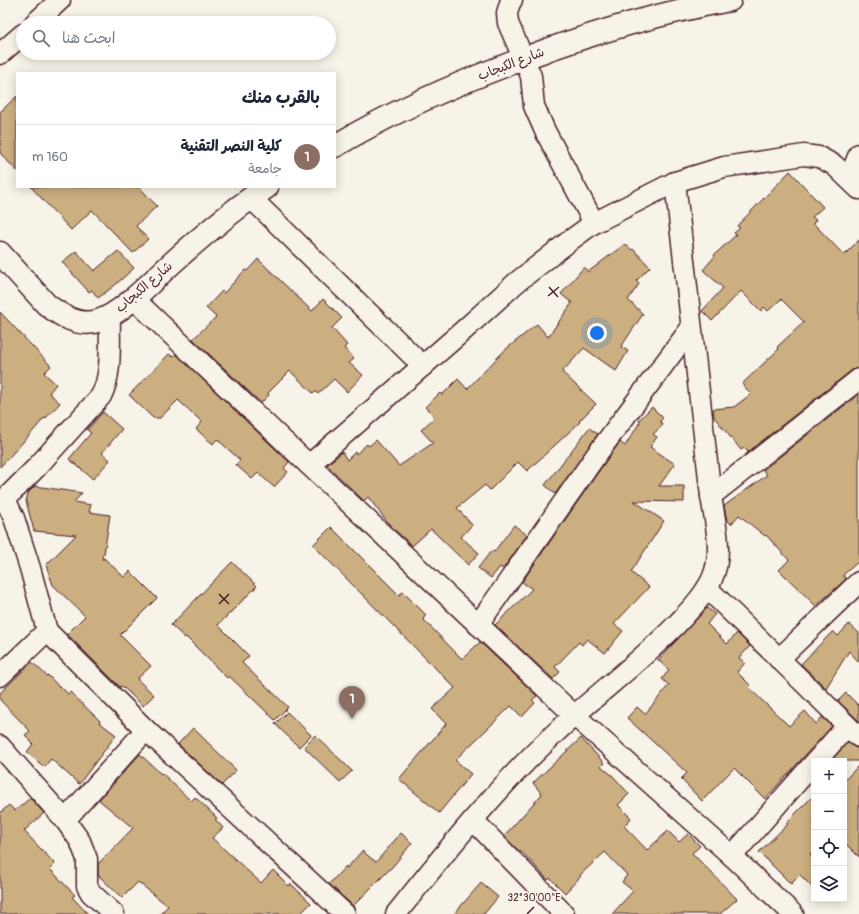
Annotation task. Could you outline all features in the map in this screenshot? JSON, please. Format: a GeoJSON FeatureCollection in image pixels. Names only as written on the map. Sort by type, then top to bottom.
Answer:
{"type":"FeatureCollection","features":[{"type":"Feature","properties":{"kind":"main road","name":"شارع الكبجاب"},"geometry":{"type":"LineString","coordinates":[[336,145],[379,122],[504,65],[607,29],[696,6],[730,0]]}},
{"type":"Feature","properties":{"kind":"main road","name":"شارع الكبجاب"},"geometry":{"type":"LineString","coordinates":[[0,253],[46,304],[63,316],[75,321],[98,321],[110,315],[133,298],[178,257],[259,192]]}},
{"type":"Feature","properties":{"kind":"street"},"geometry":{"type":"LineString","coordinates":[[43,16],[60,0]]}},
{"type":"Feature","properties":{"kind":"street"},"geometry":{"type":"LineString","coordinates":[[512,0],[507,13],[508,23],[531,76],[534,106],[538,118],[594,223]]}},
{"type":"Feature","properties":{"kind":"street"},"geometry":{"type":"LineString","coordinates":[[0,54],[16,40]]}},
{"type":"Feature","properties":{"kind":"street"},"geometry":{"type":"LineString","coordinates":[[854,184],[859,154]]}},
{"type":"Feature","properties":{"kind":"street"},"geometry":{"type":"LineString","coordinates":[[309,465],[517,282],[594,223],[675,182],[724,167],[804,155],[826,160],[834,165],[854,184]]}},
{"type":"Feature","properties":{"kind":"street"},"geometry":{"type":"LineString","coordinates":[[396,914],[473,820],[523,765],[574,715],[648,653],[690,611],[707,588],[716,568],[718,551],[717,534],[711,496],[675,182]]}},
{"type":"Feature","properties":{"kind":"street"},"geometry":{"type":"LineString","coordinates":[[259,192],[423,366]]}},
{"type":"Feature","properties":{"kind":"street"},"geometry":{"type":"LineString","coordinates":[[133,298],[574,715],[732,856],[790,913]]}},
{"type":"Feature","properties":{"kind":"street"},"geometry":{"type":"LineString","coordinates":[[110,315],[108,375],[101,396],[35,469],[2,497],[14,518],[30,568],[47,630],[146,730],[345,914]]}},
{"type":"Feature","properties":{"kind":"street"},"geometry":{"type":"LineString","coordinates":[[478,625],[596,454],[691,328]]}},
{"type":"Feature","properties":{"kind":"street"},"geometry":{"type":"LineString","coordinates":[[711,496],[859,379]]}},
{"type":"Feature","properties":{"kind":"street"},"geometry":{"type":"LineString","coordinates":[[779,659],[857,587]]}},
{"type":"Feature","properties":{"kind":"street"},"geometry":{"type":"LineString","coordinates":[[707,588],[853,731],[820,758]]}},
{"type":"Feature","properties":{"kind":"street"},"geometry":{"type":"LineString","coordinates":[[3,666],[47,630]]}},
{"type":"Feature","properties":{"kind":"street"},"geometry":{"type":"LineString","coordinates":[[65,820],[146,730]]}},
{"type":"Feature","properties":{"kind":"street"},"geometry":{"type":"LineString","coordinates":[[0,746],[65,820],[80,841],[87,859],[87,886],[91,893],[114,914]]}},
{"type":"Feature","properties":{"kind":"street"},"geometry":{"type":"LineString","coordinates":[[732,856],[811,767]]}},
{"type":"Feature","properties":{"kind":"street"},"geometry":{"type":"LineString","coordinates":[[473,820],[564,914]]}},
{"type":"Feature","properties":{"kind":"building"},"geometry":{"type":"Polygon","coordinates":[[[16,97],[16,170],[0,153],[0,112],[16,97]]]}},
{"type":"Feature","properties":{"kind":"building"},"geometry":{"type":"Polygon","coordinates":[[[790,171],[823,207],[812,217],[816,220],[813,223],[844,255],[859,240],[859,368],[852,370],[748,452],[744,448],[741,450],[714,417],[713,409],[734,407],[751,394],[742,384],[779,349],[777,347],[804,322],[781,299],[768,311],[764,307],[761,311],[741,291],[712,321],[702,311],[723,288],[703,270],[715,256],[714,255],[736,235],[734,233],[740,228],[737,226],[790,171]]]}},
{"type":"Feature","properties":{"kind":"building"},"geometry":{"type":"Polygon","coordinates":[[[32,188],[140,188],[157,206],[136,226],[148,239],[133,253],[92,210],[71,230],[32,188]]]}},
{"type":"Feature","properties":{"kind":"building"},"geometry":{"type":"Polygon","coordinates":[[[625,244],[632,250],[633,249],[650,267],[636,281],[639,284],[628,300],[643,314],[621,347],[628,351],[616,371],[584,348],[562,372],[596,404],[579,421],[580,422],[527,471],[518,462],[490,490],[485,485],[457,508],[472,525],[461,537],[479,553],[468,565],[431,529],[412,546],[388,523],[368,497],[364,501],[327,465],[342,452],[347,460],[355,452],[356,454],[367,444],[369,446],[376,440],[399,466],[433,443],[421,430],[435,417],[425,407],[440,393],[442,395],[458,379],[467,389],[505,350],[537,324],[548,337],[572,303],[561,294],[584,267],[588,272],[625,244]]]}},
{"type":"Feature","properties":{"kind":"building"},"geometry":{"type":"Polygon","coordinates":[[[76,251],[94,271],[118,251],[134,268],[98,298],[92,290],[89,292],[62,262],[76,251]]]}},
{"type":"Feature","properties":{"kind":"building"},"geometry":{"type":"Polygon","coordinates":[[[258,259],[312,311],[323,299],[342,318],[332,328],[347,345],[344,348],[354,359],[349,363],[363,375],[347,392],[334,379],[318,394],[315,391],[313,393],[290,371],[268,393],[269,395],[261,403],[193,339],[216,317],[206,308],[222,291],[224,293],[245,270],[247,271],[258,259]]]}},
{"type":"Feature","properties":{"kind":"building"},"geometry":{"type":"Polygon","coordinates":[[[0,312],[51,366],[44,373],[56,384],[49,393],[60,403],[45,419],[44,418],[0,467],[0,312]]]}},
{"type":"Feature","properties":{"kind":"building"},"geometry":{"type":"Polygon","coordinates":[[[169,354],[173,357],[176,354],[289,462],[284,468],[288,472],[274,487],[258,473],[252,479],[236,465],[240,460],[217,439],[213,444],[196,429],[202,422],[178,400],[160,418],[153,418],[129,395],[169,354]]]}},
{"type":"Feature","properties":{"kind":"building"},"geometry":{"type":"Polygon","coordinates":[[[859,394],[859,561],[843,575],[846,579],[816,606],[779,570],[789,560],[766,535],[765,536],[739,515],[731,524],[727,520],[724,506],[767,475],[763,470],[859,394]]]}},
{"type":"Feature","properties":{"kind":"building"},"geometry":{"type":"Polygon","coordinates":[[[652,407],[663,418],[660,421],[663,425],[653,434],[657,437],[650,447],[675,464],[659,486],[684,486],[684,502],[634,501],[664,521],[631,572],[649,587],[614,624],[623,631],[605,653],[587,639],[582,645],[579,642],[555,667],[560,672],[553,679],[495,625],[532,589],[522,582],[620,442],[625,446],[640,422],[639,420],[652,407]]]}},
{"type":"Feature","properties":{"kind":"building"},"geometry":{"type":"Polygon","coordinates":[[[103,412],[122,429],[102,453],[110,460],[93,479],[69,459],[91,433],[87,430],[103,412]]]}},
{"type":"Feature","properties":{"kind":"building"},"geometry":{"type":"Polygon","coordinates":[[[589,428],[598,434],[555,494],[545,485],[589,428]]]}},
{"type":"Feature","properties":{"kind":"building"},"geometry":{"type":"Polygon","coordinates":[[[35,486],[82,493],[74,502],[91,505],[89,512],[110,515],[104,554],[102,556],[103,560],[104,558],[124,577],[130,571],[157,598],[120,635],[151,666],[137,679],[154,695],[143,706],[122,686],[120,687],[67,634],[85,616],[53,585],[46,565],[76,535],[34,531],[26,501],[28,493],[35,486]]]}},
{"type":"Feature","properties":{"kind":"building"},"geometry":{"type":"Polygon","coordinates":[[[514,525],[527,535],[503,569],[500,567],[491,578],[478,568],[492,550],[494,552],[514,525]]]}},
{"type":"Feature","properties":{"kind":"building"},"geometry":{"type":"Polygon","coordinates":[[[331,527],[399,595],[403,592],[426,615],[423,619],[462,659],[480,642],[537,696],[532,700],[535,703],[522,717],[511,706],[455,760],[471,774],[439,813],[399,779],[446,724],[432,709],[455,688],[313,545],[331,527]]]}},
{"type":"Feature","properties":{"kind":"building"},"geometry":{"type":"Polygon","coordinates":[[[232,562],[257,586],[218,625],[249,656],[242,663],[288,707],[275,720],[229,676],[227,678],[186,637],[185,638],[171,625],[232,562]]]}},
{"type":"Feature","properties":{"kind":"building"},"geometry":{"type":"Polygon","coordinates":[[[707,608],[715,614],[707,624],[727,644],[737,633],[750,646],[739,658],[745,663],[737,672],[751,686],[749,688],[789,726],[805,711],[816,724],[822,717],[832,726],[765,799],[734,768],[702,801],[681,779],[687,773],[627,718],[637,707],[645,714],[669,685],[662,679],[669,670],[658,660],[707,608]]]}},
{"type":"Feature","properties":{"kind":"building"},"geometry":{"type":"Polygon","coordinates":[[[849,624],[859,633],[859,662],[849,651],[826,688],[801,664],[833,631],[838,636],[849,624]]]}},
{"type":"Feature","properties":{"kind":"building"},"geometry":{"type":"Polygon","coordinates":[[[32,662],[47,676],[48,675],[59,687],[60,686],[68,694],[70,692],[100,721],[99,722],[116,735],[79,784],[51,759],[44,767],[27,752],[33,744],[25,735],[30,731],[0,700],[0,693],[32,662]]]}},
{"type":"Feature","properties":{"kind":"building"},"geometry":{"type":"Polygon","coordinates":[[[846,693],[859,706],[859,721],[838,701],[846,693]]]}},
{"type":"Feature","properties":{"kind":"building"},"geometry":{"type":"Polygon","coordinates":[[[287,712],[311,735],[299,747],[275,724],[287,712]]]}},
{"type":"Feature","properties":{"kind":"building"},"geometry":{"type":"Polygon","coordinates":[[[193,728],[236,770],[222,785],[178,744],[193,728]]]}},
{"type":"Feature","properties":{"kind":"building"},"geometry":{"type":"Polygon","coordinates":[[[315,735],[352,771],[340,782],[304,747],[315,735]]]}},
{"type":"Feature","properties":{"kind":"building"},"geometry":{"type":"Polygon","coordinates":[[[581,738],[604,763],[601,766],[613,776],[629,794],[618,805],[631,818],[624,826],[647,850],[668,831],[679,842],[688,834],[700,846],[692,853],[737,899],[720,914],[612,914],[633,891],[622,882],[627,875],[605,852],[580,875],[581,876],[565,893],[550,878],[548,880],[522,852],[520,852],[504,836],[542,794],[533,783],[581,738]]]}},
{"type":"Feature","properties":{"kind":"building"},"geometry":{"type":"Polygon","coordinates":[[[848,742],[856,748],[859,748],[859,761],[847,761],[847,758],[834,758],[848,742]]]}},
{"type":"Feature","properties":{"kind":"building"},"geometry":{"type":"Polygon","coordinates":[[[140,754],[191,801],[195,797],[217,818],[215,819],[223,828],[212,838],[261,883],[273,870],[289,886],[291,884],[311,903],[300,914],[160,914],[168,906],[138,882],[122,898],[98,875],[98,864],[133,828],[99,800],[140,754]]]}},
{"type":"Feature","properties":{"kind":"building"},"geometry":{"type":"Polygon","coordinates":[[[859,765],[859,857],[847,845],[847,778],[859,765]]]}},
{"type":"Feature","properties":{"kind":"building"},"geometry":{"type":"Polygon","coordinates":[[[30,798],[44,813],[24,831],[55,864],[50,869],[75,895],[72,897],[88,914],[0,914],[0,813],[9,805],[15,811],[30,798]]]}},
{"type":"Feature","properties":{"kind":"building"},"geometry":{"type":"Polygon","coordinates":[[[811,798],[811,886],[800,875],[791,884],[759,852],[788,824],[786,823],[811,798]]]}},
{"type":"Feature","properties":{"kind":"building"},"geometry":{"type":"Polygon","coordinates":[[[401,833],[412,843],[393,866],[353,906],[329,884],[346,866],[347,868],[362,851],[376,862],[401,833]]]}},
{"type":"Feature","properties":{"kind":"building"},"geometry":{"type":"Polygon","coordinates":[[[481,883],[498,897],[484,914],[454,914],[481,883]]]}},
{"type":"Feature","properties":{"kind":"place","name":"كلية النصر التقنية"},"geometry":{"type":"Point","coordinates":[352,719]}}]}
